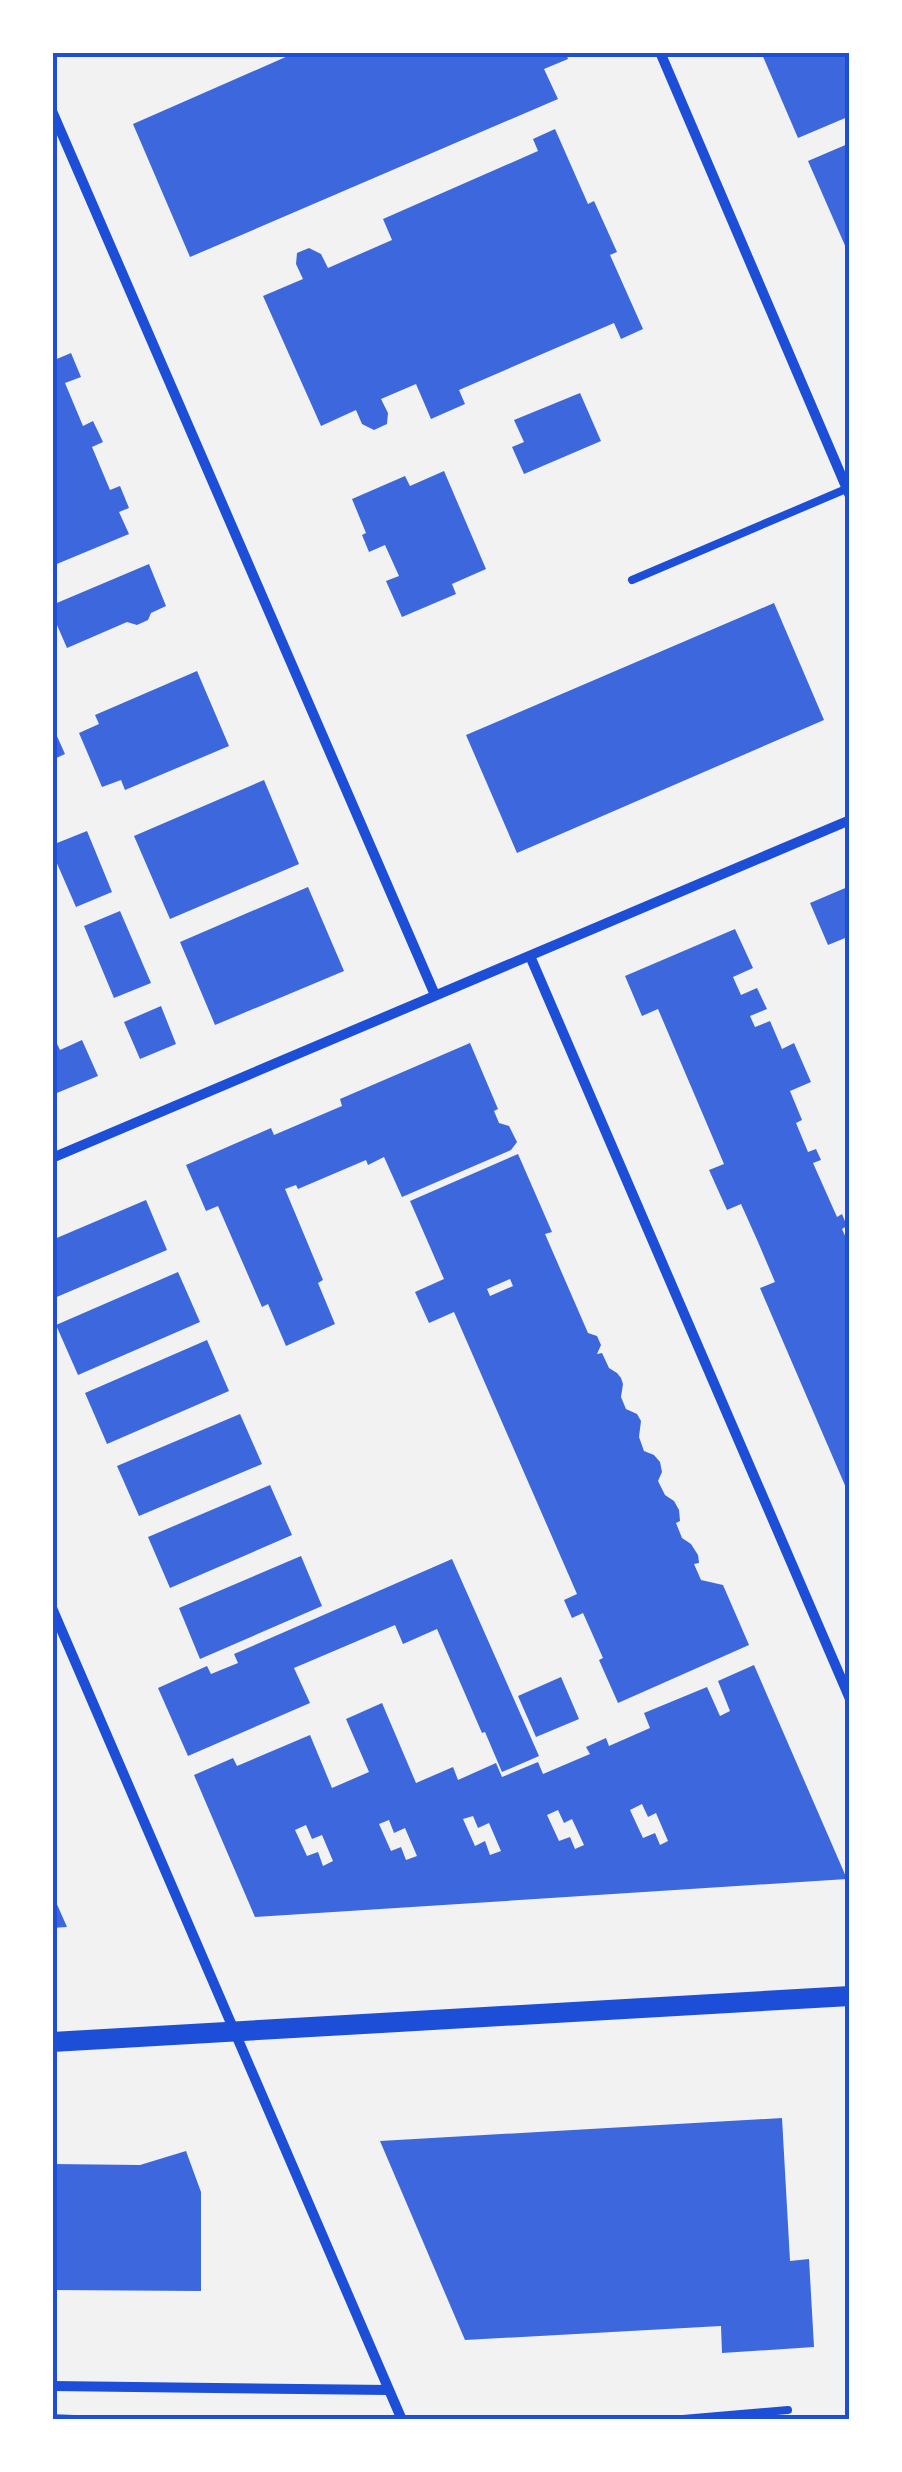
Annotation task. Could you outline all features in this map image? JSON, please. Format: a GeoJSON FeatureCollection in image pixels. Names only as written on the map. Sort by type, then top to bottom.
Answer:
{"type":"FeatureCollection","features":[{"type":"Feature","properties":{"kind":"main road"},"geometry":{"type":"LineString","coordinates":[[52,2042],[850,1996]]}},
{"type":"Feature","properties":{"kind":"street"},"geometry":{"type":"LineString","coordinates":[[660,52],[848,492]]}},
{"type":"Feature","properties":{"kind":"street"},"geometry":{"type":"LineString","coordinates":[[52,111],[435,995]]}},
{"type":"Feature","properties":{"kind":"street"},"geometry":{"type":"LineString","coordinates":[[52,1158],[850,820]]}},
{"type":"Feature","properties":{"kind":"street"},"geometry":{"type":"LineString","coordinates":[[530,956],[850,1698]]}},
{"type":"Feature","properties":{"kind":"street"},"geometry":{"type":"LineString","coordinates":[[52,1608],[402,2420]]}},
{"type":"Feature","properties":{"kind":"street"},"geometry":{"type":"LineString","coordinates":[[52,2386],[389,2390]]}},
{"type":"Feature","properties":{"kind":"lane"},"geometry":{"type":"LineString","coordinates":[[632,580],[848,492]]}},
{"type":"Feature","properties":{"kind":"lane"},"geometry":{"type":"LineString","coordinates":[[671,2420],[788,2410]]}},
{"type":"Feature","properties":{"kind":"building"},"geometry":{"type":"Polygon","coordinates":[[[297,52],[566,52],[568,59],[544,69],[558,99],[190,257],[133,124],[297,52]]]}},
{"type":"Feature","properties":{"kind":"building"},"geometry":{"type":"Polygon","coordinates":[[[761,52],[850,52],[845,55],[850,65],[850,116],[798,138],[761,52]]]}},
{"type":"Feature","properties":{"kind":"building"},"geometry":{"type":"Polygon","coordinates":[[[555,129],[588,204],[594,201],[617,252],[610,255],[643,329],[621,339],[614,323],[459,390],[465,404],[431,419],[416,384],[381,399],[388,413],[387,424],[374,430],[362,424],[356,410],[321,426],[263,296],[303,279],[296,264],[297,253],[309,248],[321,254],[328,268],[392,240],[383,219],[538,151],[533,139],[555,129]]]}},
{"type":"Feature","properties":{"kind":"building"},"geometry":{"type":"Polygon","coordinates":[[[850,143],[850,257],[808,161],[850,143]]]}},
{"type":"Feature","properties":{"kind":"building"},"geometry":{"type":"Polygon","coordinates":[[[71,353],[81,377],[65,383],[83,426],[93,421],[103,442],[92,447],[110,490],[120,486],[129,508],[119,512],[129,534],[52,566],[52,361],[71,353]]]}},
{"type":"Feature","properties":{"kind":"building"},"geometry":{"type":"Polygon","coordinates":[[[580,393],[601,441],[524,474],[512,447],[524,442],[514,420],[580,393]]]}},
{"type":"Feature","properties":{"kind":"building"},"geometry":{"type":"Polygon","coordinates":[[[444,471],[486,569],[452,584],[456,594],[402,617],[386,581],[399,576],[385,545],[369,552],[352,499],[405,476],[410,486],[444,471]]]}},
{"type":"Feature","properties":{"kind":"building"},"geometry":{"type":"Polygon","coordinates":[[[149,564],[166,606],[137,625],[127,622],[67,648],[57,625],[52,627],[52,605],[149,564]]]}},
{"type":"Feature","properties":{"kind":"building"},"geometry":{"type":"Polygon","coordinates":[[[774,603],[824,720],[517,853],[466,735],[774,603]]]}},
{"type":"Feature","properties":{"kind":"building"},"geometry":{"type":"Polygon","coordinates":[[[197,671],[229,746],[125,790],[121,780],[102,787],[79,733],[99,724],[95,715],[197,671]]]}},
{"type":"Feature","properties":{"kind":"building"},"geometry":{"type":"Polygon","coordinates":[[[52,725],[65,754],[52,760],[52,725]]]}},
{"type":"Feature","properties":{"kind":"building"},"geometry":{"type":"Polygon","coordinates":[[[264,780],[299,864],[170,919],[134,836],[264,780]]]}},
{"type":"Feature","properties":{"kind":"building"},"geometry":{"type":"Polygon","coordinates":[[[87,831],[112,892],[76,907],[52,845],[87,831]]]}},
{"type":"Feature","properties":{"kind":"building"},"geometry":{"type":"Polygon","coordinates":[[[850,886],[850,936],[828,945],[810,903],[850,886]]]}},
{"type":"Feature","properties":{"kind":"building"},"geometry":{"type":"Polygon","coordinates":[[[308,887],[344,971],[215,1025],[180,942],[308,887]]]}},
{"type":"Feature","properties":{"kind":"building"},"geometry":{"type":"Polygon","coordinates":[[[120,911],[151,983],[114,998],[84,926],[120,911]]]}},
{"type":"Feature","properties":{"kind":"building"},"geometry":{"type":"Polygon","coordinates":[[[735,929],[753,968],[733,977],[741,995],[757,988],[767,1009],[750,1016],[755,1027],[770,1021],[782,1049],[794,1043],[811,1082],[790,1091],[802,1120],[796,1123],[808,1152],[816,1149],[821,1160],[813,1163],[837,1217],[842,1214],[847,1226],[842,1229],[850,1247],[850,1497],[760,1288],[775,1282],[758,1242],[741,1204],[727,1210],[709,1170],[724,1164],[658,1009],[642,1016],[625,976],[735,929]]]}},
{"type":"Feature","properties":{"kind":"building"},"geometry":{"type":"Polygon","coordinates":[[[161,1006],[176,1044],[140,1059],[124,1022],[161,1006]]]}},
{"type":"Feature","properties":{"kind":"building"},"geometry":{"type":"Polygon","coordinates":[[[52,1033],[60,1050],[82,1040],[98,1076],[52,1095],[52,1033]]]}},
{"type":"Feature","properties":{"kind":"building"},"geometry":{"type":"Polygon","coordinates":[[[470,1043],[498,1109],[494,1111],[499,1123],[509,1126],[517,1142],[511,1150],[402,1197],[384,1157],[368,1165],[366,1160],[298,1189],[296,1185],[285,1189],[323,1280],[318,1283],[335,1324],[286,1346],[268,1304],[262,1307],[218,1206],[206,1211],[186,1165],[271,1128],[274,1135],[342,1106],[340,1099],[470,1043]]]}},
{"type":"Feature","properties":{"kind":"building"},"geometry":{"type":"Polygon","coordinates":[[[518,1154],[552,1232],[545,1234],[588,1333],[597,1336],[601,1345],[597,1354],[602,1353],[609,1368],[621,1378],[621,1397],[626,1409],[641,1421],[639,1437],[644,1451],[660,1462],[662,1472],[658,1481],[679,1510],[680,1521],[676,1523],[682,1538],[698,1555],[699,1563],[694,1564],[701,1580],[723,1585],[749,1645],[618,1703],[583,1613],[572,1618],[564,1600],[577,1594],[454,1312],[429,1323],[415,1292],[444,1279],[410,1201],[518,1154]],[[510,1279],[487,1289],[490,1296],[513,1286],[510,1279]]]}},
{"type":"Feature","properties":{"kind":"building"},"geometry":{"type":"Polygon","coordinates":[[[146,1200],[167,1250],[52,1299],[52,1240],[146,1200]]]}},
{"type":"Feature","properties":{"kind":"building"},"geometry":{"type":"Polygon","coordinates":[[[178,1272],[200,1322],[78,1375],[56,1325],[178,1272]]]}},
{"type":"Feature","properties":{"kind":"building"},"geometry":{"type":"Polygon","coordinates":[[[207,1340],[229,1391],[107,1444],[85,1393],[207,1340]]]}},
{"type":"Feature","properties":{"kind":"building"},"geometry":{"type":"Polygon","coordinates":[[[240,1414],[262,1464],[139,1516],[117,1466],[240,1414]]]}},
{"type":"Feature","properties":{"kind":"building"},"geometry":{"type":"Polygon","coordinates":[[[270,1485],[292,1535],[170,1588],[148,1537],[270,1485]]]}},
{"type":"Feature","properties":{"kind":"building"},"geometry":{"type":"Polygon","coordinates":[[[301,1556],[322,1606],[200,1659],[179,1608],[301,1556]]]}},
{"type":"Feature","properties":{"kind":"building"},"geometry":{"type":"Polygon","coordinates":[[[452,1559],[539,1756],[502,1772],[437,1629],[403,1644],[395,1625],[294,1668],[310,1703],[188,1756],[158,1688],[207,1666],[211,1674],[238,1663],[234,1654],[452,1559]]]}},
{"type":"Feature","properties":{"kind":"building"},"geometry":{"type":"Polygon","coordinates":[[[754,1665],[847,1879],[255,1917],[194,1775],[233,1758],[237,1766],[310,1735],[332,1788],[369,1772],[346,1719],[382,1703],[416,1783],[453,1767],[458,1780],[496,1763],[502,1777],[538,1762],[543,1774],[590,1754],[586,1747],[606,1738],[609,1746],[650,1728],[644,1713],[707,1687],[720,1716],[730,1711],[718,1681],[754,1665]],[[642,1804],[630,1810],[643,1838],[655,1833],[660,1845],[668,1841],[656,1813],[648,1817],[642,1804]],[[558,1810],[547,1815],[559,1841],[570,1837],[575,1849],[584,1845],[572,1819],[564,1823],[558,1810]],[[473,1816],[463,1819],[475,1846],[485,1841],[490,1855],[501,1851],[489,1823],[478,1828],[473,1816]],[[389,1820],[379,1824],[391,1851],[401,1847],[406,1860],[417,1856],[405,1828],[394,1833],[389,1820]],[[306,1825],[295,1830],[307,1856],[318,1852],[323,1866],[333,1861],[322,1835],[312,1839],[306,1825]]]}},
{"type":"Feature","properties":{"kind":"building"},"geometry":{"type":"Polygon","coordinates":[[[561,1677],[579,1719],[536,1737],[518,1696],[561,1677]]]}},
{"type":"Feature","properties":{"kind":"building"},"geometry":{"type":"Polygon","coordinates":[[[52,1893],[67,1927],[52,1928],[52,1893]]]}},
{"type":"Feature","properties":{"kind":"building"},"geometry":{"type":"Polygon","coordinates":[[[782,2118],[790,2261],[809,2259],[814,2347],[722,2353],[721,2326],[465,2340],[380,2141],[782,2118]]]}},
{"type":"Feature","properties":{"kind":"building"},"geometry":{"type":"Polygon","coordinates":[[[186,2151],[201,2192],[201,2291],[52,2290],[52,2164],[140,2165],[186,2151]]]}},
{"type":"Feature","properties":{"kind":"building"},"geometry":{"type":"Polygon","coordinates":[[[52,2414],[97,2416],[97,2420],[52,2420],[52,2414]]]}}]}
